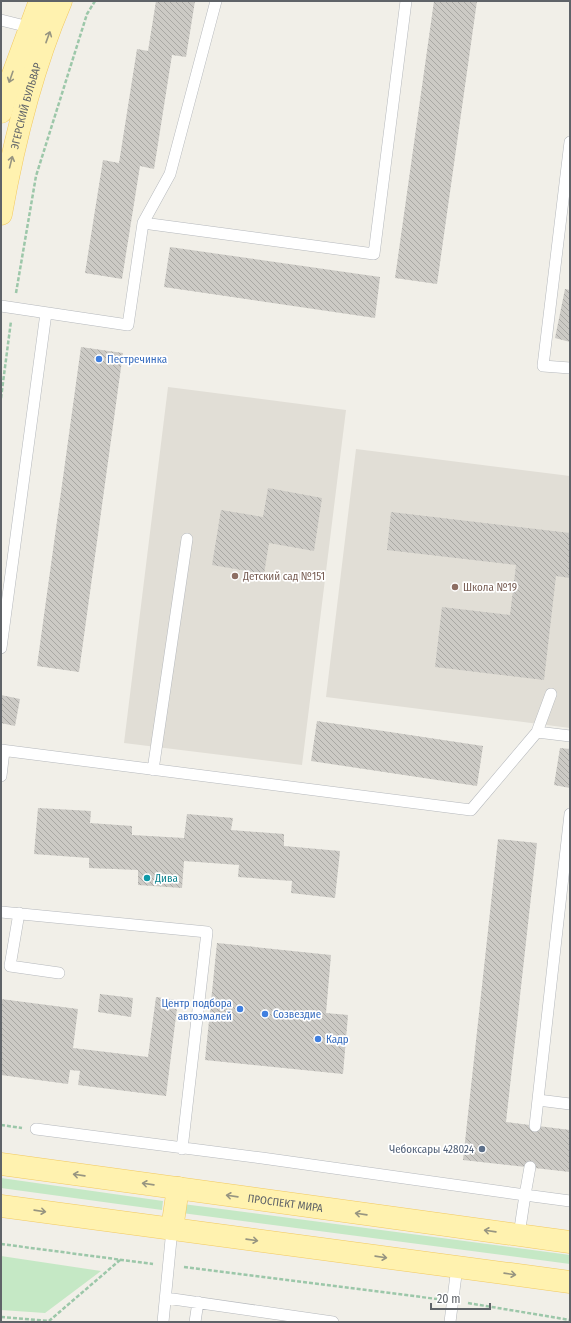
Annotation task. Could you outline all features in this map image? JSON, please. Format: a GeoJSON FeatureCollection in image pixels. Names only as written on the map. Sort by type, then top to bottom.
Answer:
{"type":"FeatureCollection","features":[{"type":"Feature","properties":{"kind":"main road","name":"ЭГЕРСКИЙ БУЛЬВАР"},"geometry":{"type":"LineString","coordinates":[[1,112],[29,27],[40,1]]}},
{"type":"Feature","properties":{"kind":"main road","name":"ЭГЕРСКИЙ БУЛЬВАР"},"geometry":{"type":"LineString","coordinates":[[1,214],[9,169],[28,91],[61,1]]}},
{"type":"Feature","properties":{"kind":"main road","name":"ПРОСПЕКТ МИРА"},"geometry":{"type":"LineString","coordinates":[[1,1164],[570,1242]]}},
{"type":"Feature","properties":{"kind":"main road"},"geometry":{"type":"LineString","coordinates":[[172,1229],[178,1188]]}},
{"type":"Feature","properties":{"kind":"main road"},"geometry":{"type":"LineString","coordinates":[[1,1206],[570,1282]]}},
{"type":"Feature","properties":{"kind":"lane"},"geometry":{"type":"LineString","coordinates":[[1,306],[128,325],[143,224],[170,174],[216,1]]}},
{"type":"Feature","properties":{"kind":"lane"},"geometry":{"type":"LineString","coordinates":[[143,224],[374,254],[406,1]]}},
{"type":"Feature","properties":{"kind":"lane"},"geometry":{"type":"LineString","coordinates":[[1,20],[29,27]]}},
{"type":"Feature","properties":{"kind":"lane"},"geometry":{"type":"LineString","coordinates":[[570,142],[543,366],[570,368]]}},
{"type":"Feature","properties":{"kind":"lane"},"geometry":{"type":"LineString","coordinates":[[1,648],[46,313]]}},
{"type":"Feature","properties":{"kind":"lane"},"geometry":{"type":"LineString","coordinates":[[153,770],[188,539]]}},
{"type":"Feature","properties":{"kind":"lane"},"geometry":{"type":"LineString","coordinates":[[1,776],[3,750],[471,810],[537,732],[551,694]]}},
{"type":"Feature","properties":{"kind":"lane"},"geometry":{"type":"LineString","coordinates":[[537,732],[570,736]]}},
{"type":"Feature","properties":{"kind":"lane"},"geometry":{"type":"LineString","coordinates":[[536,1126],[570,814]]}},
{"type":"Feature","properties":{"kind":"lane"},"geometry":{"type":"LineString","coordinates":[[1,912],[207,932],[182,1148]]}},
{"type":"Feature","properties":{"kind":"lane"},"geometry":{"type":"LineString","coordinates":[[19,913],[10,966],[58,973]]}},
{"type":"Feature","properties":{"kind":"lane"},"geometry":{"type":"LineString","coordinates":[[538,1100],[570,1104]]}},
{"type":"Feature","properties":{"kind":"lane"},"geometry":{"type":"LineString","coordinates":[[36,1129],[262,1158],[570,1201]]}},
{"type":"Feature","properties":{"kind":"lane"},"geometry":{"type":"LineString","coordinates":[[519,1235],[530,1167]]}},
{"type":"Feature","properties":{"kind":"lane"},"geometry":{"type":"LineString","coordinates":[[163,1322],[172,1229]]}},
{"type":"Feature","properties":{"kind":"lane"},"geometry":{"type":"LineString","coordinates":[[450,1322],[457,1267]]}},
{"type":"Feature","properties":{"kind":"lane"},"geometry":{"type":"LineString","coordinates":[[166,1298],[333,1322]]}},
{"type":"Feature","properties":{"kind":"lane"},"geometry":{"type":"LineString","coordinates":[[195,1322],[198,1302]]}},
{"type":"Feature","properties":{"kind":"path"},"geometry":{"type":"LineString","coordinates":[[15,296],[36,176],[88,14],[95,1]]}},
{"type":"Feature","properties":{"kind":"path"},"geometry":{"type":"LineString","coordinates":[[1,398],[12,314]]}},
{"type":"Feature","properties":{"kind":"path"},"geometry":{"type":"LineString","coordinates":[[1,1125],[36,1129]]}},
{"type":"Feature","properties":{"kind":"path"},"geometry":{"type":"LineString","coordinates":[[1,1244],[453,1301],[570,1320]]}},
{"type":"Feature","properties":{"kind":"path"},"geometry":{"type":"LineString","coordinates":[[1,1317],[49,1321],[120,1260]]}},
{"type":"Feature","properties":{"kind":"shaded area","name":"Детский сад №151"},"geometry":{"type":"Polygon","coordinates":[[[168,387],[346,410],[302,765],[124,743],[168,387]]]}},
{"type":"Feature","properties":{"kind":"shaded area","name":"Школа №19"},"geometry":{"type":"Polygon","coordinates":[[[356,449],[570,476],[570,728],[326,697],[356,449]]]}},
{"type":"Feature","properties":{"kind":"green space"},"geometry":{"type":"Polygon","coordinates":[[[1,1178],[163,1201],[162,1210],[1,1188],[1,1178]]]}},
{"type":"Feature","properties":{"kind":"green space"},"geometry":{"type":"Polygon","coordinates":[[[183,1204],[570,1255],[570,1264],[182,1213],[183,1204]]]}},
{"type":"Feature","properties":{"kind":"green space"},"geometry":{"type":"Polygon","coordinates":[[[1,1256],[101,1271],[45,1313],[1,1310],[1,1256]]]}},
{"type":"Feature","properties":{"kind":"building"},"geometry":{"type":"Polygon","coordinates":[[[156,1],[195,1],[186,57],[172,55],[154,169],[140,166],[122,279],[85,273],[103,160],[119,163],[137,49],[148,51],[156,1]]]}},
{"type":"Feature","properties":{"kind":"building"},"geometry":{"type":"Polygon","coordinates":[[[434,1],[477,1],[437,284],[395,278],[434,1]]]}},
{"type":"Feature","properties":{"kind":"building"},"geometry":{"type":"Polygon","coordinates":[[[170,247],[380,277],[375,318],[164,287],[170,247]]]}},
{"type":"Feature","properties":{"kind":"building"},"geometry":{"type":"Polygon","coordinates":[[[565,289],[570,290],[570,342],[555,338],[565,289]]]}},
{"type":"Feature","properties":{"kind":"building"},"geometry":{"type":"Polygon","coordinates":[[[81,347],[123,353],[79,672],[37,666],[81,347]]]}},
{"type":"Feature","properties":{"kind":"building"},"geometry":{"type":"Polygon","coordinates":[[[268,488],[322,498],[314,551],[269,543],[264,574],[212,565],[221,510],[263,517],[268,488]]]}},
{"type":"Feature","properties":{"kind":"building"},"geometry":{"type":"Polygon","coordinates":[[[391,512],[570,533],[570,578],[556,576],[544,680],[435,667],[442,607],[510,615],[516,565],[387,550],[391,512]]]}},
{"type":"Feature","properties":{"kind":"building"},"geometry":{"type":"Polygon","coordinates":[[[1,695],[20,699],[15,726],[1,723],[1,695]]]}},
{"type":"Feature","properties":{"kind":"building"},"geometry":{"type":"Polygon","coordinates":[[[317,721],[483,746],[477,786],[311,761],[317,721]]]}},
{"type":"Feature","properties":{"kind":"building"},"geometry":{"type":"Polygon","coordinates":[[[560,748],[570,749],[570,788],[554,785],[560,748]]]}},
{"type":"Feature","properties":{"kind":"building"},"geometry":{"type":"Polygon","coordinates":[[[38,808],[91,811],[90,823],[132,826],[132,835],[184,838],[187,814],[233,818],[231,830],[284,834],[284,846],[340,851],[335,898],[291,893],[292,881],[238,877],[239,865],[184,861],[182,888],[138,885],[138,870],[89,868],[89,858],[34,854],[38,808]]]}},
{"type":"Feature","properties":{"kind":"building"},"geometry":{"type":"Polygon","coordinates":[[[498,839],[537,843],[506,1122],[570,1130],[570,1172],[463,1160],[498,839]]]}},
{"type":"Feature","properties":{"kind":"building"},"geometry":{"type":"Polygon","coordinates":[[[217,943],[331,955],[326,1013],[348,1015],[343,1074],[205,1060],[217,943]]]}},
{"type":"Feature","properties":{"kind":"building"},"geometry":{"type":"Polygon","coordinates":[[[100,994],[133,998],[131,1017],[98,1012],[100,994]]]}},
{"type":"Feature","properties":{"kind":"building"},"geometry":{"type":"Polygon","coordinates":[[[156,997],[178,1000],[166,1096],[78,1085],[80,1071],[70,1070],[68,1084],[1,1075],[1,999],[78,1009],[73,1048],[148,1057],[156,997]]]}},
{"type":"Feature","properties":{"kind":"place","name":"Пестречинка"},"geometry":{"type":"Point","coordinates":[99,359]}},
{"type":"Feature","properties":{"kind":"place","name":"Детский сад №151"},"geometry":{"type":"Point","coordinates":[235,576]}},
{"type":"Feature","properties":{"kind":"place","name":"Школа №19"},"geometry":{"type":"Point","coordinates":[455,587]}},
{"type":"Feature","properties":{"kind":"place","name":"Дива"},"geometry":{"type":"Point","coordinates":[147,878]}},
{"type":"Feature","properties":{"kind":"place","name":"Центр подбора автоэмалей"},"geometry":{"type":"Point","coordinates":[240,1009]}},
{"type":"Feature","properties":{"kind":"place","name":"Созвездие"},"geometry":{"type":"Point","coordinates":[265,1014]}},
{"type":"Feature","properties":{"kind":"place","name":"Кадр"},"geometry":{"type":"Point","coordinates":[318,1039]}},
{"type":"Feature","properties":{"kind":"place","name":"Чебоксары 428024"},"geometry":{"type":"Point","coordinates":[482,1149]}}]}
